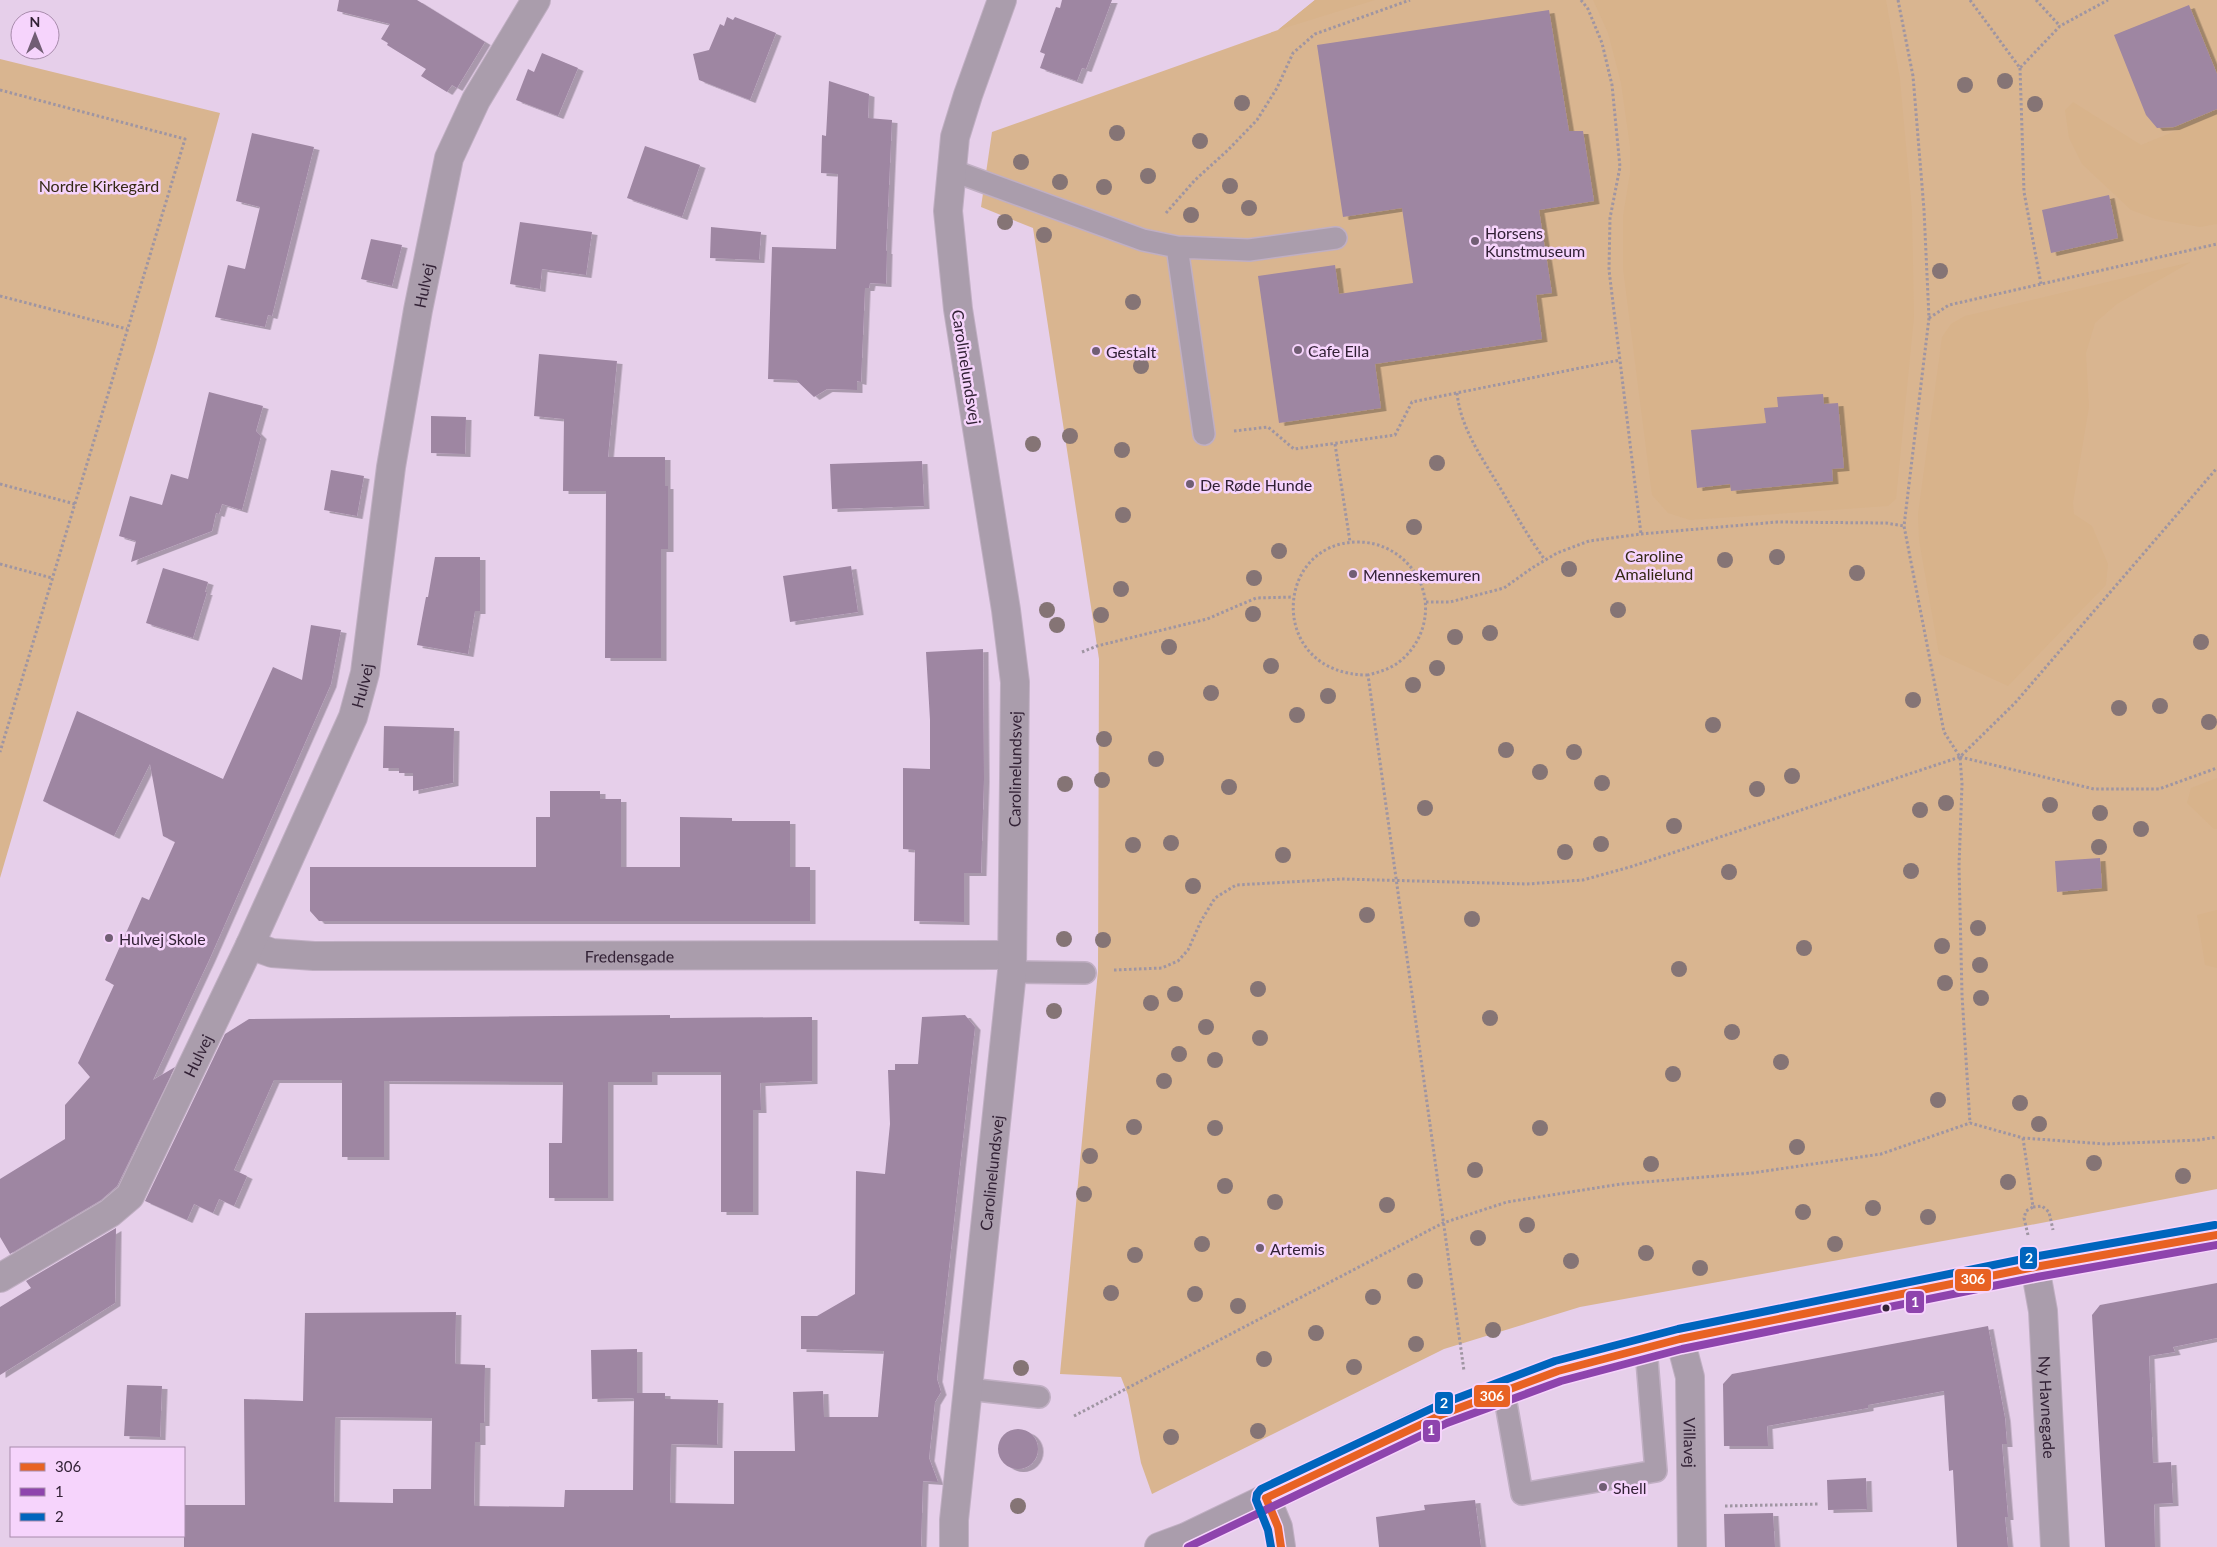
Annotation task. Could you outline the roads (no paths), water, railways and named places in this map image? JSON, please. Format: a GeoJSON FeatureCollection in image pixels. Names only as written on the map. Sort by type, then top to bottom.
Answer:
{"type":"FeatureCollection","features":[{"type":"Feature","properties":{"kind":"street","name":"Hulvej"},"geometry":{"type":"LineString","coordinates":[[0,1278],[110,1213],[130,1196],[250,945],[353,716],[365,673],[391,466],[418,310],[449,158],[476,100],[536,0]]}},
{"type":"Feature","properties":{"kind":"street","name":"Carolinelundsvej"},"geometry":{"type":"LineString","coordinates":[[954,1547],[954,1520],[1012,963],[1015,682],[1006,610],[958,309],[948,211],[955,137],[1002,0]]}},
{"type":"Feature","properties":{"kind":"street","name":"Fredensgade"},"geometry":{"type":"LineString","coordinates":[[250,945],[272,953],[314,956],[1012,963]]}},
{"type":"Feature","properties":{"kind":"street"},"geometry":{"type":"LineString","coordinates":[[1159,1547],[1186,1537],[1410,1429],[1558,1371],[1680,1339],[2035,1267],[2217,1235]]}},
{"type":"Feature","properties":{"kind":"street","name":"Ny Havnegade"},"geometry":{"type":"LineString","coordinates":[[2035,1267],[2043,1311],[2055,1547]]}},
{"type":"Feature","properties":{"kind":"street","name":"Villavej"},"geometry":{"type":"LineString","coordinates":[[1680,1339],[1690,1377],[1692,1547]]}},
{"type":"Feature","properties":{"kind":"street"},"geometry":{"type":"LineString","coordinates":[[1266,1498],[1278,1527],[1281,1547]]}},
{"type":"Feature","properties":{"kind":"lane"},"geometry":{"type":"LineString","coordinates":[[951,170],[1143,240],[1177,247],[1249,250],[1336,238]]}},
{"type":"Feature","properties":{"kind":"lane"},"geometry":{"type":"LineString","coordinates":[[1177,247],[1204,434]]}},
{"type":"Feature","properties":{"kind":"lane"},"geometry":{"type":"LineString","coordinates":[[1012,963],[1084,973]]}},
{"type":"Feature","properties":{"kind":"lane"},"geometry":{"type":"LineString","coordinates":[[1504,1392],[1522,1494],[1656,1471],[1646,1348]]}},
{"type":"Feature","properties":{"kind":"lane"},"geometry":{"type":"LineString","coordinates":[[968,1389],[1039,1397]]}},
{"type":"Feature","properties":{"kind":"place","name":"Horsens Kunstmuseum"},"geometry":{"type":"Point","coordinates":[1475,241]}},
{"type":"Feature","properties":{"kind":"place","name":"Cafe Ella"},"geometry":{"type":"Point","coordinates":[1298,350]}},
{"type":"Feature","properties":{"kind":"place","name":"Gestalt"},"geometry":{"type":"Point","coordinates":[1096,351]}},
{"type":"Feature","properties":{"kind":"place","name":"De Røde Hunde"},"geometry":{"type":"Point","coordinates":[1190,484]}},
{"type":"Feature","properties":{"kind":"place","name":"Menneskemuren"},"geometry":{"type":"Point","coordinates":[1353,574]}},
{"type":"Feature","properties":{"kind":"place","name":"Hulvej Skole"},"geometry":{"type":"Point","coordinates":[109,938]}},
{"type":"Feature","properties":{"kind":"place","name":"Artemis"},"geometry":{"type":"Point","coordinates":[1260,1248]}},
{"type":"Feature","properties":{"kind":"place","name":"Shell"},"geometry":{"type":"Point","coordinates":[1603,1487]}},
{"type":"Feature","properties":{"kind":"park label","name":"Nordre Kirkegård"},"geometry":{"type":"Point","coordinates":[99,185]}},
{"type":"Feature","properties":{"kind":"park label","name":"Caroline Amalielund"},"geometry":{"type":"Point","coordinates":[1654,564]}}]}
